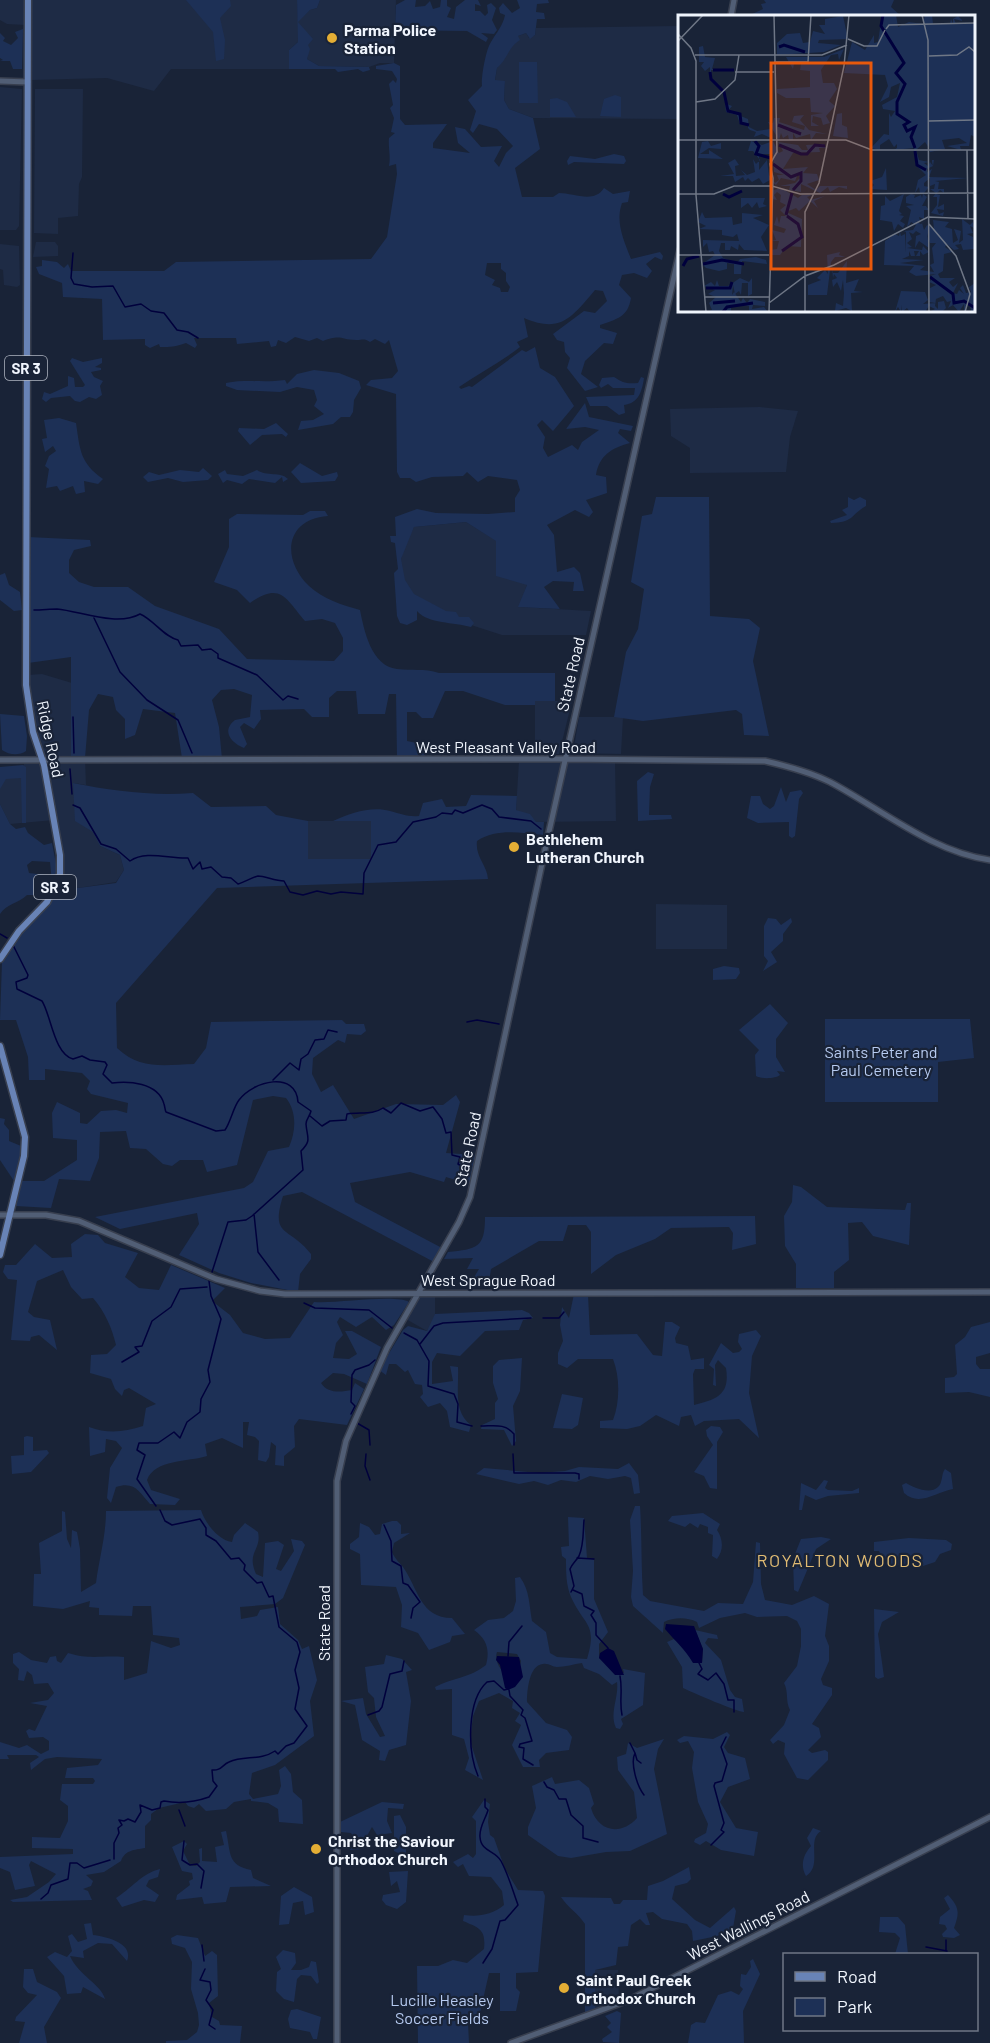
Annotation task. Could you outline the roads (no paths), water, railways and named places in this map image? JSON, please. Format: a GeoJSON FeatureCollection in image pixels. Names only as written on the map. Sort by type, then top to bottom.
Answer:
{"type":"FeatureCollection","features":[{"type":"Feature","properties":{"kind":"main road","name":"Ridge Road"},"geometry":{"type":"LineString","coordinates":[[0,959],[19,931],[47,902],[60,874],[60,855],[43,759],[33,732],[26,685],[28,0]]}},
{"type":"Feature","properties":{"kind":"main road"},"geometry":{"type":"LineString","coordinates":[[731,15],[734,0]]}},
{"type":"Feature","properties":{"kind":"main road"},"geometry":{"type":"LineString","coordinates":[[0,81],[28,82]]}},
{"type":"Feature","properties":{"kind":"main road","name":"State Road"},"geometry":{"type":"LineString","coordinates":[[337,2043],[338,1470],[345,1441],[387,1348],[459,1222],[470,1197],[565,759],[678,259]]}},
{"type":"Feature","properties":{"kind":"main road","name":"West Pleasant Valley Road"},"geometry":{"type":"LineString","coordinates":[[0,760],[746,759],[789,766],[828,781],[951,849],[990,860]]}},
{"type":"Feature","properties":{"kind":"main road"},"geometry":{"type":"LineString","coordinates":[[0,1046],[25,1137],[24,1156],[0,1255]]}},
{"type":"Feature","properties":{"kind":"main road","name":"West Sprague Road"},"geometry":{"type":"LineString","coordinates":[[0,1215],[52,1216],[80,1221],[216,1279],[260,1291],[285,1294],[990,1292]]}},
{"type":"Feature","properties":{"kind":"main road","name":"West Wallings Road"},"geometry":{"type":"LineString","coordinates":[[511,2043],[629,2000],[990,1817]]}},
{"type":"Feature","properties":{"kind":"waterway"},"geometry":{"type":"LineString","coordinates":[[73,253],[71,278],[74,284],[92,287],[113,286],[125,307],[141,304],[151,311],[164,313],[177,330],[188,332],[198,338]]}},
{"type":"Feature","properties":{"kind":"waterway"},"geometry":{"type":"LineString","coordinates":[[34,610],[66,610],[110,619],[131,618],[140,614],[168,636],[178,640],[181,646],[198,645],[202,650],[211,649],[218,654],[218,658],[257,675],[283,700],[288,696],[298,699]]}},
{"type":"Feature","properties":{"kind":"waterway"},"geometry":{"type":"LineString","coordinates":[[94,618],[120,672],[147,700],[178,720],[192,753]]}},
{"type":"Feature","properties":{"kind":"waterway"},"geometry":{"type":"LineString","coordinates":[[73,717],[74,753]]}},
{"type":"Feature","properties":{"kind":"waterway"},"geometry":{"type":"LineString","coordinates":[[70,769],[72,794]]}},
{"type":"Feature","properties":{"kind":"waterway"},"geometry":{"type":"LineString","coordinates":[[73,805],[80,808],[101,844],[116,849],[130,861],[150,855],[188,858],[193,869],[200,862],[202,869],[211,867],[222,877],[231,878],[238,884],[261,876],[284,881],[290,892],[303,895],[317,891],[331,894],[341,892],[363,894],[364,873],[378,845],[396,842],[413,822],[436,817],[442,813],[452,814],[455,810],[463,813],[482,805],[492,809],[499,817],[531,821],[541,829]]}},
{"type":"Feature","properties":{"kind":"waterway"},"geometry":{"type":"LineString","coordinates":[[0,934],[7,938]]}},
{"type":"Feature","properties":{"kind":"waterway"},"geometry":{"type":"LineString","coordinates":[[13,945],[28,975],[27,978],[16,982],[17,989],[42,1001],[57,1042],[67,1056],[73,1059],[82,1056],[90,1060],[105,1062],[107,1065],[103,1074],[112,1083],[126,1082],[149,1087],[161,1097],[166,1112],[216,1131],[225,1130],[237,1103],[245,1093],[263,1084],[282,1082],[290,1086],[298,1102],[311,1111],[306,1122],[308,1141],[301,1151],[303,1170],[252,1216],[246,1220],[228,1222],[212,1272]]}},
{"type":"Feature","properties":{"kind":"waterway"},"geometry":{"type":"LineString","coordinates":[[467,1022],[477,1020],[499,1024]]}},
{"type":"Feature","properties":{"kind":"waterway"},"geometry":{"type":"LineString","coordinates":[[273,1080],[290,1063],[299,1070],[301,1059],[308,1054],[315,1040],[324,1039],[328,1030],[337,1032]]}},
{"type":"Feature","properties":{"kind":"waterway"},"geometry":{"type":"LineString","coordinates":[[310,1116],[322,1126],[330,1121],[346,1120],[347,1114],[371,1112],[383,1108],[391,1113],[401,1103],[420,1111],[433,1107],[442,1119],[446,1133],[451,1132],[452,1155],[460,1157],[458,1164],[469,1171]]}},
{"type":"Feature","properties":{"kind":"waterway"},"geometry":{"type":"LineString","coordinates":[[254,1214],[258,1252],[279,1280]]}},
{"type":"Feature","properties":{"kind":"waterway"},"geometry":{"type":"LineString","coordinates":[[156,1506],[137,1479],[145,1455],[137,1450],[139,1443],[158,1443],[174,1432],[180,1438],[187,1422],[200,1412],[201,1399],[210,1382],[208,1370],[221,1319],[211,1296],[209,1281]]}},
{"type":"Feature","properties":{"kind":"waterway"},"geometry":{"type":"LineString","coordinates":[[122,1362],[139,1352],[135,1347],[142,1346],[152,1321],[171,1307],[180,1289],[207,1287]]}},
{"type":"Feature","properties":{"kind":"waterway"},"geometry":{"type":"LineString","coordinates":[[304,1303],[315,1308],[369,1310],[392,1328]]}},
{"type":"Feature","properties":{"kind":"waterway"},"geometry":{"type":"LineString","coordinates":[[543,1318],[559,1318],[564,1312]]}},
{"type":"Feature","properties":{"kind":"waterway"},"geometry":{"type":"LineString","coordinates":[[420,1344],[434,1326],[443,1323],[531,1318]]}},
{"type":"Feature","properties":{"kind":"waterway"},"geometry":{"type":"LineString","coordinates":[[404,1333],[417,1340],[429,1361],[428,1386],[454,1394],[458,1404],[457,1422],[472,1426]]}},
{"type":"Feature","properties":{"kind":"waterway"},"geometry":{"type":"LineString","coordinates":[[351,1414],[355,1406],[351,1402],[352,1375],[355,1370],[375,1360]]}},
{"type":"Feature","properties":{"kind":"waterway"},"geometry":{"type":"LineString","coordinates":[[357,1423],[369,1430],[370,1445]]}},
{"type":"Feature","properties":{"kind":"waterway"},"geometry":{"type":"LineString","coordinates":[[481,1426],[499,1426],[511,1430],[514,1434],[514,1445]]}},
{"type":"Feature","properties":{"kind":"waterway"},"geometry":{"type":"LineString","coordinates":[[366,1454],[365,1466],[370,1480]]}},
{"type":"Feature","properties":{"kind":"waterway"},"geometry":{"type":"LineString","coordinates":[[513,1454],[514,1473],[575,1473],[579,1474],[579,1479]]}},
{"type":"Feature","properties":{"kind":"waterway"},"geometry":{"type":"LineString","coordinates":[[114,1859],[114,1843],[119,1833],[118,1828],[122,1825],[119,1820],[128,1819],[135,1822],[141,1812],[140,1805],[152,1810],[160,1808],[161,1802],[164,1801],[187,1802],[209,1797],[217,1786],[213,1781],[212,1770],[219,1769],[235,1760],[264,1756],[275,1751],[278,1754],[286,1746],[294,1743],[307,1726],[295,1709],[299,1688],[295,1670],[300,1652],[297,1642],[279,1627],[273,1596],[269,1597],[262,1582],[257,1583],[244,1570],[245,1565],[239,1558],[231,1559],[216,1541],[206,1535],[206,1528],[200,1519],[172,1525],[165,1521],[160,1510]]}},
{"type":"Feature","properties":{"kind":"waterway"},"geometry":{"type":"LineString","coordinates":[[571,1592],[574,1586],[570,1569],[581,1552],[584,1520]]}},
{"type":"Feature","properties":{"kind":"waterway"},"geometry":{"type":"LineString","coordinates":[[384,1525],[391,1541],[392,1561],[401,1566],[403,1583],[408,1585],[420,1602],[413,1608],[411,1618]]}},
{"type":"Feature","properties":{"kind":"waterway"},"geometry":{"type":"LineString","coordinates":[[577,1558],[594,1559]]}},
{"type":"Feature","properties":{"kind":"waterway"},"geometry":{"type":"LineString","coordinates":[[573,1590],[582,1594],[584,1606],[594,1611],[591,1615],[596,1623],[596,1635],[608,1648]]}},
{"type":"Feature","properties":{"kind":"waterway"},"geometry":{"type":"LineString","coordinates":[[508,1656],[509,1642],[522,1626]]}},
{"type":"Feature","properties":{"kind":"waterway"},"geometry":{"type":"LineString","coordinates":[[368,1715],[379,1711],[382,1707],[390,1674],[402,1671],[404,1661]]}},
{"type":"Feature","properties":{"kind":"waterway"},"geometry":{"type":"LineString","coordinates":[[699,1663],[702,1669],[698,1674],[708,1680],[716,1673],[724,1684],[728,1700],[734,1700],[734,1712]]}},
{"type":"Feature","properties":{"kind":"waterway"},"geometry":{"type":"LineString","coordinates":[[620,1676],[622,1715]]}},
{"type":"Feature","properties":{"kind":"waterway"},"geometry":{"type":"LineString","coordinates":[[478,1776],[474,1765],[471,1740],[472,1713],[476,1701],[480,1690],[487,1682],[494,1681],[504,1690],[508,1689]]}},
{"type":"Feature","properties":{"kind":"waterway"},"geometry":{"type":"LineString","coordinates":[[509,1690],[510,1696],[523,1710],[521,1715],[525,1718],[532,1741],[520,1744],[519,1747],[524,1748],[523,1759],[533,1765]]}},
{"type":"Feature","properties":{"kind":"waterway"},"geometry":{"type":"LineString","coordinates":[[711,1845],[724,1832],[721,1830],[724,1823],[714,1786],[715,1783],[722,1781],[727,1764],[721,1747],[726,1737]]}},
{"type":"Feature","properties":{"kind":"waterway"},"geometry":{"type":"LineString","coordinates":[[630,1743],[635,1753],[633,1763],[635,1774],[644,1795]]}},
{"type":"Feature","properties":{"kind":"waterway"},"geometry":{"type":"LineString","coordinates":[[635,1753],[637,1760],[641,1763]]}},
{"type":"Feature","properties":{"kind":"waterway"},"geometry":{"type":"LineString","coordinates":[[544,1782],[547,1787],[554,1790],[559,1799],[566,1799],[571,1815],[583,1826],[583,1838],[598,1842]]}},
{"type":"Feature","properties":{"kind":"waterway"},"geometry":{"type":"LineString","coordinates":[[483,1963],[492,1949],[500,1921],[505,1920],[518,1905],[501,1861],[481,1842],[481,1830],[488,1810],[485,1807],[485,1799]]}},
{"type":"Feature","properties":{"kind":"waterway"},"geometry":{"type":"LineString","coordinates":[[179,1810],[185,1826]]}},
{"type":"Feature","properties":{"kind":"waterway"},"geometry":{"type":"LineString","coordinates":[[184,1841],[182,1860],[190,1865],[197,1864],[204,1871],[201,1888]]}},
{"type":"Feature","properties":{"kind":"waterway"},"geometry":{"type":"LineString","coordinates":[[41,1899],[48,1893],[51,1885],[68,1879],[70,1863],[77,1863],[84,1868],[110,1860]]}},
{"type":"Feature","properties":{"kind":"waterway"},"geometry":{"type":"LineString","coordinates":[[946,1940],[946,1951]]}},
{"type":"Feature","properties":{"kind":"waterway"},"geometry":{"type":"LineString","coordinates":[[202,1945],[204,1961]]}},
{"type":"Feature","properties":{"kind":"waterway"},"geometry":{"type":"LineString","coordinates":[[926,1947],[947,1951]]}},
{"type":"Feature","properties":{"kind":"waterway"},"geometry":{"type":"LineString","coordinates":[[205,1969],[200,1980],[210,1982],[211,1990],[206,2000],[213,2010],[209,2025],[215,2029]]}},
{"type":"Feature","properties":{"kind":"place","name":"Parma Police Station"},"geometry":{"type":"Point","coordinates":[332,38]}},
{"type":"Feature","properties":{"kind":"place","name":"Bethlehem Lutheran Church"},"geometry":{"type":"Point","coordinates":[514,847]}},
{"type":"Feature","properties":{"kind":"place","name":"Christ the Saviour Orthodox Church"},"geometry":{"type":"Point","coordinates":[316,1849]}},
{"type":"Feature","properties":{"kind":"place","name":"Saint Paul Greek Orthodox Church"},"geometry":{"type":"Point","coordinates":[564,1988]}},
{"type":"Feature","properties":{"kind":"district","name":"ROYALTON WOODS"},"geometry":{"type":"Point","coordinates":[840,1560]}},
{"type":"Feature","properties":{"kind":"park label","name":"Saints Peter and Paul Cemetery"},"geometry":{"type":"Point","coordinates":[881,1060]}},
{"type":"Feature","properties":{"kind":"park label","name":"Lucille Heasley Soccer Fields"},"geometry":{"type":"Point","coordinates":[442,2008]}}]}
